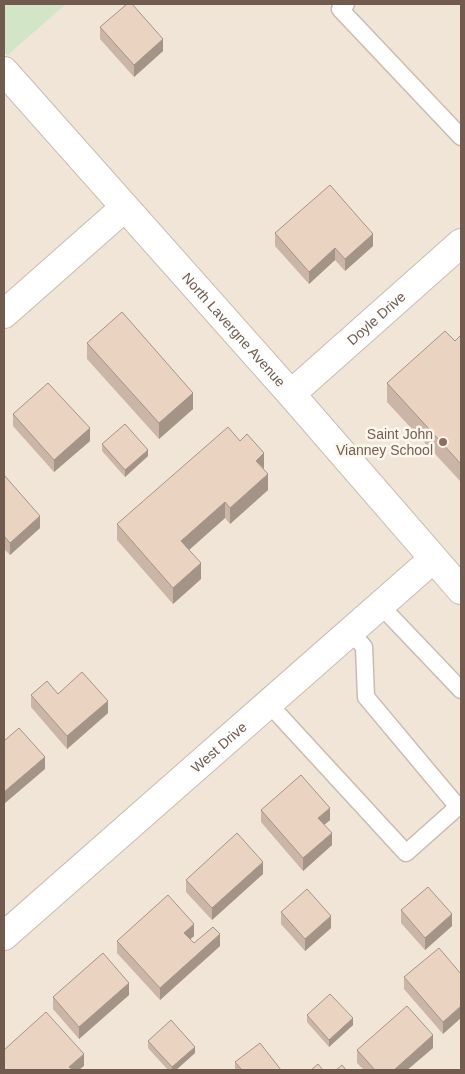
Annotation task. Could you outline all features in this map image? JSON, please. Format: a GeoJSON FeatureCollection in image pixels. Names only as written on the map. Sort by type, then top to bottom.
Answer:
{"type":"FeatureCollection","features":[{"type":"Feature","properties":{"kind":"street","name":"North Lavergne Avenue"},"geometry":{"type":"LineString","coordinates":[[4,71],[291,394],[461,590]]}},
{"type":"Feature","properties":{"kind":"street"},"geometry":{"type":"LineString","coordinates":[[4,314],[124,208]]}},
{"type":"Feature","properties":{"kind":"street","name":"Doyle Drive"},"geometry":{"type":"LineString","coordinates":[[291,394],[461,243]]}},
{"type":"Feature","properties":{"kind":"street","name":"West Drive"},"geometry":{"type":"LineString","coordinates":[[4,936],[433,559]]}},
{"type":"Feature","properties":{"kind":"lane"},"geometry":{"type":"LineString","coordinates":[[346,4],[340,9],[461,137]]}},
{"type":"Feature","properties":{"kind":"lane"},"geometry":{"type":"LineString","coordinates":[[380,605],[461,690]]}},
{"type":"Feature","properties":{"kind":"lane"},"geometry":{"type":"LineString","coordinates":[[268,704],[406,853],[460,806],[366,697],[364,647],[350,631]]}},
{"type":"Feature","properties":{"kind":"shaded area"},"geometry":{"type":"Polygon","coordinates":[[[66,4],[461,4],[461,1070],[4,1070],[4,59],[66,4]]]}},
{"type":"Feature","properties":{"kind":"green space"},"geometry":{"type":"Polygon","coordinates":[[[4,4],[66,4],[7,56],[4,52],[4,4]]]}},
{"type":"Feature","properties":{"kind":"building"},"geometry":{"type":"Polygon","coordinates":[[[127,4],[132,4],[163,39],[134,65],[100,27],[127,4]]]}},
{"type":"Feature","properties":{"kind":"building"},"geometry":{"type":"Polygon","coordinates":[[[330,185],[373,234],[345,259],[335,248],[309,272],[275,233],[330,185]]]}},
{"type":"Feature","properties":{"kind":"building"},"geometry":{"type":"Polygon","coordinates":[[[122,312],[193,393],[159,423],[87,343],[122,312]]]}},
{"type":"Feature","properties":{"kind":"building","name":"Saint John Vianney School"},"geometry":{"type":"Polygon","coordinates":[[[445,331],[455,341],[461,335],[461,464],[387,383],[445,331]]]}},
{"type":"Feature","properties":{"kind":"building"},"geometry":{"type":"Polygon","coordinates":[[[48,383],[90,428],[54,460],[13,414],[48,383]]]}},
{"type":"Feature","properties":{"kind":"building"},"geometry":{"type":"Polygon","coordinates":[[[125,424],[148,450],[125,470],[102,444],[125,424]]]}},
{"type":"Feature","properties":{"kind":"building"},"geometry":{"type":"Polygon","coordinates":[[[228,427],[240,441],[247,434],[264,453],[256,461],[268,474],[230,508],[225,502],[181,541],[201,563],[173,588],[117,524],[228,427]]]}},
{"type":"Feature","properties":{"kind":"building"},"geometry":{"type":"Polygon","coordinates":[[[4,475],[40,516],[10,543],[4,536],[4,475]]]}},
{"type":"Feature","properties":{"kind":"building"},"geometry":{"type":"Polygon","coordinates":[[[82,672],[108,701],[67,736],[31,695],[47,681],[58,694],[82,672]]]}},
{"type":"Feature","properties":{"kind":"building"},"geometry":{"type":"Polygon","coordinates":[[[19,728],[45,757],[4,792],[4,741],[19,728]]]}},
{"type":"Feature","properties":{"kind":"building"},"geometry":{"type":"Polygon","coordinates":[[[301,775],[330,808],[318,818],[332,833],[303,858],[261,810],[301,775]]]}},
{"type":"Feature","properties":{"kind":"building"},"geometry":{"type":"Polygon","coordinates":[[[237,833],[263,862],[212,908],[186,880],[237,833]]]}},
{"type":"Feature","properties":{"kind":"building"},"geometry":{"type":"Polygon","coordinates":[[[428,887],[452,914],[425,938],[401,910],[428,887]]]}},
{"type":"Feature","properties":{"kind":"building"},"geometry":{"type":"Polygon","coordinates":[[[307,889],[331,916],[305,939],[281,912],[307,889]]]}},
{"type":"Feature","properties":{"kind":"building"},"geometry":{"type":"Polygon","coordinates":[[[168,895],[194,924],[184,933],[194,943],[213,927],[220,934],[160,988],[117,941],[168,895]]]}},
{"type":"Feature","properties":{"kind":"building"},"geometry":{"type":"Polygon","coordinates":[[[439,948],[461,974],[461,1006],[443,1022],[404,977],[439,948]]]}},
{"type":"Feature","properties":{"kind":"building"},"geometry":{"type":"Polygon","coordinates":[[[103,953],[129,983],[79,1027],[53,997],[103,953]]]}},
{"type":"Feature","properties":{"kind":"building"},"geometry":{"type":"Polygon","coordinates":[[[330,994],[353,1018],[329,1040],[307,1015],[330,994]]]}},
{"type":"Feature","properties":{"kind":"building"},"geometry":{"type":"Polygon","coordinates":[[[407,1006],[433,1035],[394,1070],[375,1070],[357,1050],[407,1006]]]}},
{"type":"Feature","properties":{"kind":"building"},"geometry":{"type":"Polygon","coordinates":[[[46,1012],[84,1054],[69,1067],[73,1070],[4,1070],[4,1050],[46,1012]]]}},
{"type":"Feature","properties":{"kind":"building"},"geometry":{"type":"Polygon","coordinates":[[[171,1020],[195,1047],[172,1067],[148,1041],[171,1020]]]}},
{"type":"Feature","properties":{"kind":"building"},"geometry":{"type":"Polygon","coordinates":[[[260,1043],[281,1070],[242,1070],[235,1062],[260,1043]]]}},
{"type":"Feature","properties":{"kind":"building"},"geometry":{"type":"Polygon","coordinates":[[[318,1064],[323,1070],[311,1070],[318,1064]]]}},
{"type":"Feature","properties":{"kind":"building"},"geometry":{"type":"Polygon","coordinates":[[[342,1065],[346,1070],[336,1070],[342,1065]]]}},
{"type":"Feature","properties":{"kind":"place","name":"Saint John Vianney School"},"geometry":{"type":"Point","coordinates":[443,442]}}]}
